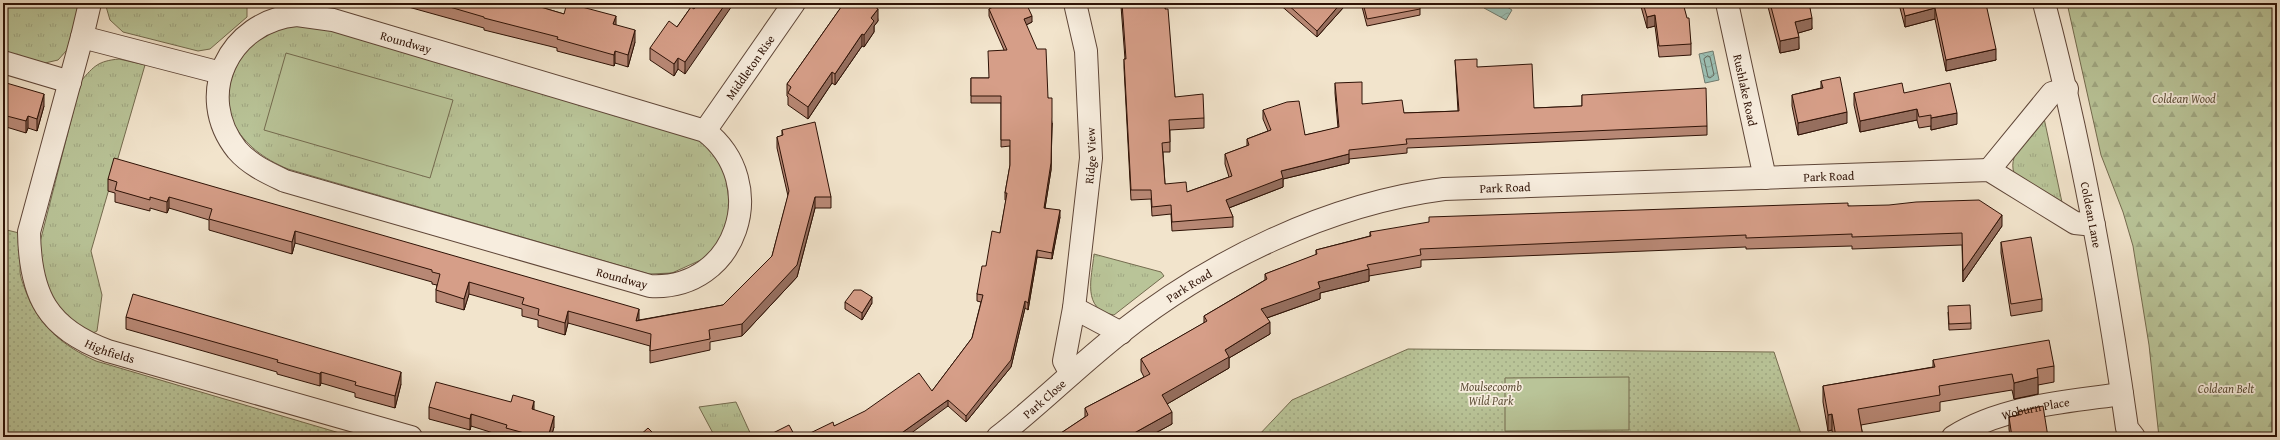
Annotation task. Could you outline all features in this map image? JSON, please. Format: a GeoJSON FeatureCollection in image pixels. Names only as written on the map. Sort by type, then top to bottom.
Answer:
{"type":"FeatureCollection","features":[{"type":"Feature","properties":{"kind":"street","name":"Highfields"},"geometry":{"type":"LineString","coordinates":[[90,3],[29,232],[30,250],[36,288],[46,307],[66,330],[86,343],[108,351],[411,437]]}},
{"type":"Feature","properties":{"kind":"street","name":"Middleton Rise"},"geometry":{"type":"LineString","coordinates":[[705,131],[794,3]]}},
{"type":"Feature","properties":{"kind":"street","name":"Ridge View"},"geometry":{"type":"LineString","coordinates":[[1071,374],[1064,361],[1074,308],[1091,158],[1086,51],[1075,3]]}},
{"type":"Feature","properties":{"kind":"street","name":"Rushlake Road"},"geometry":{"type":"LineString","coordinates":[[1727,3],[1765,178]]}},
{"type":"Feature","properties":{"kind":"street","name":"Coldean Lane"},"geometry":{"type":"LineString","coordinates":[[2044,3],[2067,90],[2094,225],[2112,319],[2128,434]]}},
{"type":"Feature","properties":{"kind":"street","name":"Roundway"},"geometry":{"type":"LineString","coordinates":[[308,16],[333,20],[688,124],[705,131],[725,150],[736,172],[741,201],[738,224],[722,254],[703,273],[681,284],[650,286],[285,181],[268,173],[237,150],[223,125],[218,105],[221,73],[232,52],[252,30],[277,18],[308,16]]}},
{"type":"Feature","properties":{"kind":"street"},"geometry":{"type":"LineString","coordinates":[[82,37],[221,73]]}},
{"type":"Feature","properties":{"kind":"street"},"geometry":{"type":"LineString","coordinates":[[3,62],[70,82]]}},
{"type":"Feature","properties":{"kind":"street"},"geometry":{"type":"LineString","coordinates":[[2067,90],[2052,93],[1989,170],[2075,223],[2094,225]]}},
{"type":"Feature","properties":{"kind":"street","name":"Park Road"},"geometry":{"type":"LineString","coordinates":[[1071,374],[1121,332],[1195,280],[1274,239],[1329,218],[1413,193],[1444,189],[1989,170]]}},
{"type":"Feature","properties":{"kind":"street"},"geometry":{"type":"LineString","coordinates":[[1074,308],[1121,332]]}},
{"type":"Feature","properties":{"kind":"street","name":"Park Close"},"geometry":{"type":"LineString","coordinates":[[998,437],[1071,374]]}},
{"type":"Feature","properties":{"kind":"street","name":"Woburn Place"},"geometry":{"type":"LineString","coordinates":[[1953,437],[1979,422],[2004,414],[2054,404],[2122,394]]}},
{"type":"Feature","properties":{"kind":"green space"},"geometry":{"type":"Polygon","coordinates":[[[3,3],[80,3],[67,50],[58,60],[45,63],[3,51],[3,3]]]}},
{"type":"Feature","properties":{"kind":"green space"},"geometry":{"type":"Polygon","coordinates":[[[105,3],[247,3],[247,17],[210,49],[198,51],[123,32],[110,20],[105,3]]]}},
{"type":"Feature","properties":{"kind":"green space","name":"Coldean Wood"},"geometry":{"type":"Polygon","coordinates":[[[2067,3],[2277,3],[2277,437],[2159,437],[2149,345],[2133,246],[2123,212],[2101,155],[2067,3]]]}},
{"type":"Feature","properties":{"kind":"green space"},"geometry":{"type":"Polygon","coordinates":[[[310,24],[700,137],[724,166],[731,213],[718,244],[703,259],[672,273],[649,274],[288,169],[271,160],[256,150],[243,138],[234,124],[229,109],[228,93],[232,75],[245,52],[263,35],[283,26],[310,24]]]}},
{"type":"Feature","properties":{"kind":"green space"},"geometry":{"type":"Polygon","coordinates":[[[286,53],[453,100],[430,178],[264,130],[286,53]]]}},
{"type":"Feature","properties":{"kind":"green space"},"geometry":{"type":"Polygon","coordinates":[[[119,59],[145,65],[91,251],[102,295],[97,331],[89,335],[72,324],[52,301],[37,254],[81,81],[97,65],[106,61],[119,59]]]}},
{"type":"Feature","properties":{"kind":"green space"},"geometry":{"type":"Polygon","coordinates":[[[2044,118],[2063,207],[2014,173],[2013,165],[2017,150],[2027,136],[2044,118]]]}},
{"type":"Feature","properties":{"kind":"green space"},"geometry":{"type":"Polygon","coordinates":[[[3,229],[23,234],[20,271],[21,279],[31,304],[45,325],[73,349],[96,361],[353,437],[3,437],[3,229]]]}},
{"type":"Feature","properties":{"kind":"green space"},"geometry":{"type":"Polygon","coordinates":[[[1094,254],[1161,272],[1164,276],[1114,315],[1104,312],[1097,307],[1093,300],[1091,291],[1094,254]]]}},
{"type":"Feature","properties":{"kind":"green space","name":"Moulsecoomb Wild Park"},"geometry":{"type":"Polygon","coordinates":[[[1408,349],[1774,352],[1802,437],[1257,437],[1292,400],[1408,349]]]}},
{"type":"Feature","properties":{"kind":"green space"},"geometry":{"type":"Polygon","coordinates":[[[1629,377],[1629,430],[1505,431],[1505,378],[1629,377]]]}},
{"type":"Feature","properties":{"kind":"green space"},"geometry":{"type":"Polygon","coordinates":[[[736,402],[752,437],[715,437],[699,407],[736,402]]]}},
{"type":"Feature","properties":{"kind":"water"},"geometry":{"type":"Polygon","coordinates":[[[1487,3],[1501,3],[1512,10],[1506,20],[1484,8],[1487,3]]]}},
{"type":"Feature","properties":{"kind":"water"},"geometry":{"type":"Polygon","coordinates":[[[1713,51],[1719,80],[1705,83],[1699,54],[1713,51]]]}},
{"type":"Feature","properties":{"kind":"building"},"geometry":{"type":"Polygon","coordinates":[[[436,3],[527,3],[564,14],[567,3],[616,16],[613,24],[635,30],[628,55],[615,51],[614,55],[557,39],[558,37],[484,18],[436,3]]]}},
{"type":"Feature","properties":{"kind":"building"},"geometry":{"type":"Polygon","coordinates":[[[698,3],[726,3],[685,62],[678,58],[674,64],[650,48],[669,21],[677,27],[691,7],[694,9],[698,3]]]}},
{"type":"Feature","properties":{"kind":"building"},"geometry":{"type":"Polygon","coordinates":[[[844,3],[870,3],[878,9],[871,18],[874,21],[864,35],[862,34],[835,74],[832,72],[808,107],[788,93],[791,87],[787,84],[844,3]]]}},
{"type":"Feature","properties":{"kind":"building"},"geometry":{"type":"Polygon","coordinates":[[[1001,3],[1026,3],[1032,16],[1024,19],[1037,49],[1046,49],[1048,98],[1052,98],[1052,117],[1051,163],[1044,208],[1060,210],[1052,253],[1037,250],[1028,303],[1025,301],[1011,360],[966,416],[948,400],[896,437],[802,437],[833,422],[834,426],[865,411],[919,373],[932,391],[972,338],[983,295],[977,294],[982,266],[986,266],[992,231],[1000,233],[1007,193],[1005,193],[1010,165],[1010,140],[1001,140],[1001,96],[971,96],[971,78],[989,78],[988,51],[1007,50],[989,9],[1001,3]]]}},
{"type":"Feature","properties":{"kind":"building"},"geometry":{"type":"Polygon","coordinates":[[[1122,3],[1165,3],[1165,9],[1168,9],[1175,97],[1203,94],[1204,118],[1169,120],[1170,142],[1162,143],[1165,184],[1186,182],[1187,192],[1232,176],[1225,154],[1249,145],[1247,139],[1271,130],[1263,110],[1287,102],[1299,101],[1305,135],[1339,127],[1335,83],[1362,82],[1362,104],[1402,100],[1404,113],[1459,111],[1455,60],[1477,59],[1477,67],[1532,64],[1534,108],[1582,106],[1582,95],[1706,88],[1707,126],[1406,139],[1407,144],[1349,150],[1349,154],[1281,171],[1283,178],[1226,200],[1233,217],[1172,222],[1171,205],[1152,207],[1151,190],[1131,190],[1124,59],[1126,59],[1122,3]]]}},
{"type":"Feature","properties":{"kind":"building"},"geometry":{"type":"Polygon","coordinates":[[[1286,3],[1341,3],[1317,31],[1286,3]]]}},
{"type":"Feature","properties":{"kind":"building"},"geometry":{"type":"Polygon","coordinates":[[[1363,3],[1419,3],[1420,9],[1367,19],[1363,3]]]}},
{"type":"Feature","properties":{"kind":"building"},"geometry":{"type":"Polygon","coordinates":[[[1643,3],[1683,3],[1687,18],[1689,18],[1691,44],[1659,46],[1655,15],[1647,17],[1643,3]]]}},
{"type":"Feature","properties":{"kind":"building"},"geometry":{"type":"Polygon","coordinates":[[[1770,3],[1809,3],[1812,18],[1795,22],[1799,37],[1780,41],[1770,3]]]}},
{"type":"Feature","properties":{"kind":"building"},"geometry":{"type":"Polygon","coordinates":[[[1902,3],[1986,4],[1996,49],[1946,60],[1935,8],[1905,16],[1902,3]]]}},
{"type":"Feature","properties":{"kind":"building"},"geometry":{"type":"Polygon","coordinates":[[[1840,77],[1847,112],[1798,123],[1792,95],[1823,88],[1821,81],[1840,77]]]}},
{"type":"Feature","properties":{"kind":"building"},"geometry":{"type":"Polygon","coordinates":[[[3,82],[44,94],[37,119],[28,116],[26,121],[3,115],[3,82]]]}},
{"type":"Feature","properties":{"kind":"building"},"geometry":{"type":"Polygon","coordinates":[[[1902,83],[1904,93],[1950,83],[1957,113],[1931,118],[1931,115],[1919,117],[1917,109],[1860,121],[1854,93],[1902,83]]]}},
{"type":"Feature","properties":{"kind":"building"},"geometry":{"type":"Polygon","coordinates":[[[815,122],[831,197],[815,197],[797,265],[742,324],[709,330],[710,339],[650,351],[651,334],[568,311],[565,323],[538,315],[539,309],[522,304],[524,298],[469,282],[464,299],[436,290],[440,274],[432,272],[432,270],[295,231],[292,242],[209,219],[212,209],[169,197],[167,202],[150,197],[150,200],[115,190],[117,182],[108,179],[114,158],[639,309],[636,321],[723,305],[772,256],[789,191],[777,137],[783,135],[782,130],[815,122]]]}},
{"type":"Feature","properties":{"kind":"building"},"geometry":{"type":"Polygon","coordinates":[[[1979,200],[2002,215],[1963,271],[1962,233],[1852,237],[1852,234],[1746,238],[1746,235],[1420,249],[1421,255],[1367,265],[1369,269],[1318,282],[1320,288],[1261,309],[1270,322],[1225,350],[1229,357],[1162,395],[1172,412],[1127,437],[1055,437],[1088,415],[1085,408],[1150,374],[1141,359],[1207,321],[1204,316],[1267,279],[1265,274],[1317,254],[1316,250],[1371,236],[1370,232],[1429,222],[1429,217],[1848,203],[1848,206],[1889,205],[1916,202],[1979,200]]]}},
{"type":"Feature","properties":{"kind":"building"},"geometry":{"type":"Polygon","coordinates":[[[2031,237],[2042,299],[2011,304],[2001,242],[2031,237]]]}},
{"type":"Feature","properties":{"kind":"building"},"geometry":{"type":"Polygon","coordinates":[[[854,290],[861,290],[872,297],[862,313],[845,302],[854,290]]]}},
{"type":"Feature","properties":{"kind":"building"},"geometry":{"type":"Polygon","coordinates":[[[133,294],[401,372],[395,396],[355,385],[356,382],[277,362],[278,360],[126,317],[133,294]]]}},
{"type":"Feature","properties":{"kind":"building"},"geometry":{"type":"Polygon","coordinates":[[[1970,305],[1971,323],[1949,324],[1948,306],[1970,305]]]}},
{"type":"Feature","properties":{"kind":"building"},"geometry":{"type":"Polygon","coordinates":[[[2049,340],[2054,366],[2037,369],[2038,377],[2014,383],[2012,374],[1939,386],[1940,395],[1858,409],[1863,437],[1836,437],[1832,414],[1828,415],[1823,386],[1935,367],[1933,360],[2049,340]]]}},
{"type":"Feature","properties":{"kind":"building"},"geometry":{"type":"Polygon","coordinates":[[[436,382],[511,402],[513,395],[534,401],[532,409],[554,416],[548,437],[539,437],[506,428],[507,425],[471,414],[470,419],[429,407],[436,382]]]}},
{"type":"Feature","properties":{"kind":"building"},"geometry":{"type":"Polygon","coordinates":[[[2043,406],[2048,437],[2012,437],[2009,417],[2019,415],[2018,412],[2043,406]]]}},
{"type":"Feature","properties":{"kind":"building"},"geometry":{"type":"Polygon","coordinates":[[[789,425],[795,436],[797,435],[799,437],[765,437],[789,425]]]}},
{"type":"Feature","properties":{"kind":"building"},"geometry":{"type":"Polygon","coordinates":[[[648,428],[657,437],[638,437],[648,428]]]}},
{"type":"Feature","properties":{"kind":"building"},"geometry":{"type":"Polygon","coordinates":[[[597,434],[609,437],[596,437],[597,434]]]}},
{"type":"Feature","properties":{"kind":"park label","name":"Coldean Belt"},"geometry":{"type":"Point","coordinates":[2226,388]}}]}
